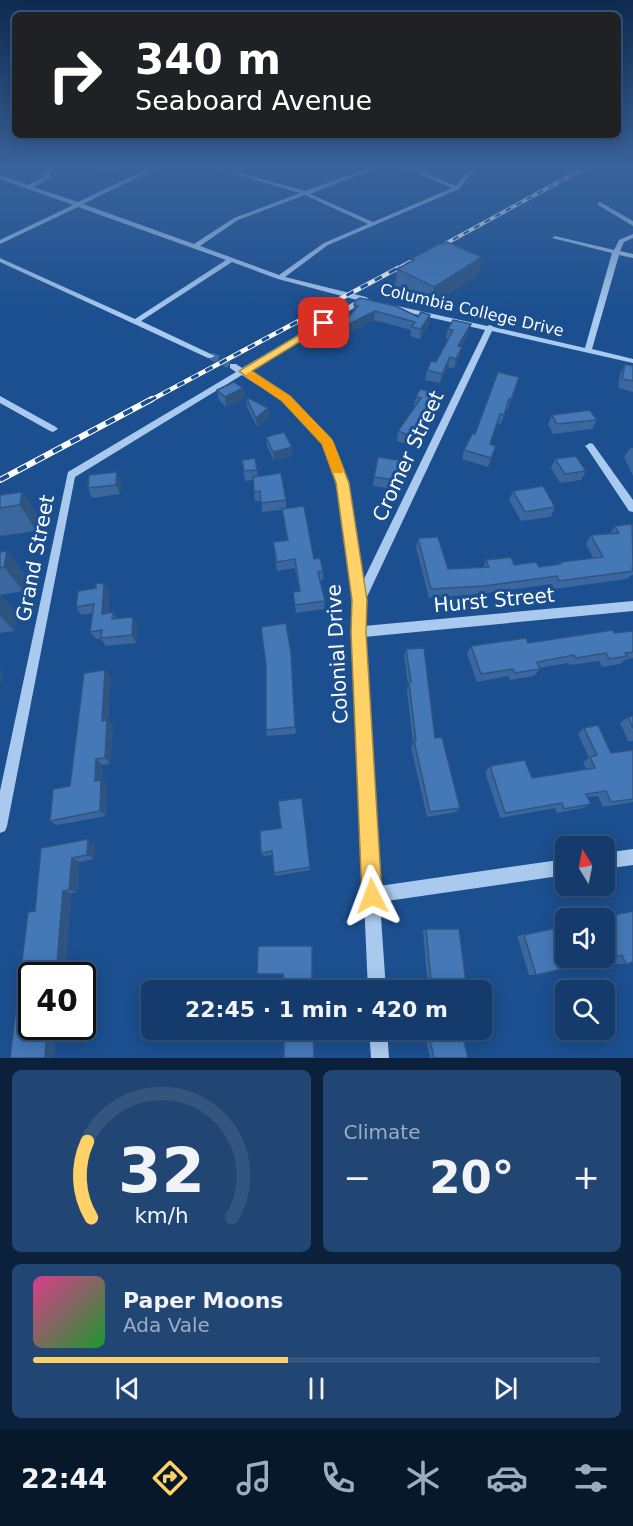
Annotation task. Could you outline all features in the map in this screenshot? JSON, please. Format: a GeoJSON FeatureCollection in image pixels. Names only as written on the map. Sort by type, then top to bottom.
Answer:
{"type":"FeatureCollection","features":[{"type":"Feature","properties":{"kind":"street"},"geometry":{"type":"LineString","coordinates":[[0,242],[54,216]]}},
{"type":"Feature","properties":{"kind":"street","name":"Columbia College Drive"},"geometry":{"type":"LineString","coordinates":[[110,216],[280,278],[363,300],[633,361]]}},
{"type":"Feature","properties":{"kind":"street"},"geometry":{"type":"LineString","coordinates":[[195,246],[243,216]]}},
{"type":"Feature","properties":{"kind":"street"},"geometry":{"type":"LineString","coordinates":[[357,216],[374,224]]}},
{"type":"Feature","properties":{"kind":"street"},"geometry":{"type":"LineString","coordinates":[[280,278],[326,244],[392,216]]}},
{"type":"Feature","properties":{"kind":"street"},"geometry":{"type":"LineString","coordinates":[[588,351],[616,252],[621,241],[633,236]]}},
{"type":"Feature","properties":{"kind":"street"},"geometry":{"type":"LineString","coordinates":[[555,238],[633,255]]}},
{"type":"Feature","properties":{"kind":"street"},"geometry":{"type":"LineString","coordinates":[[137,321],[232,259]]}},
{"type":"Feature","properties":{"kind":"street"},"geometry":{"type":"LineString","coordinates":[[0,260],[211,356]]}},
{"type":"Feature","properties":{"kind":"street"},"geometry":{"type":"LineString","coordinates":[[239,368],[363,300]]}},
{"type":"Feature","properties":{"kind":"street","name":"Cromer Street"},"geometry":{"type":"LineString","coordinates":[[360,600],[490,327]]}},
{"type":"Feature","properties":{"kind":"street","name":"Grand Street"},"geometry":{"type":"LineString","coordinates":[[0,826],[71,475],[239,368]]}},
{"type":"Feature","properties":{"kind":"street","name":"Colonial Drive"},"geometry":{"type":"LineString","coordinates":[[239,368],[286,399],[327,442],[342,483],[360,600],[358,632],[376,980]]}},
{"type":"Feature","properties":{"kind":"street"},"geometry":{"type":"LineString","coordinates":[[0,399],[53,429]]}},
{"type":"Feature","properties":{"kind":"street"},"geometry":{"type":"LineString","coordinates":[[590,446],[632,506]]}},
{"type":"Feature","properties":{"kind":"street","name":"Hurst Street"},"geometry":{"type":"LineString","coordinates":[[358,632],[633,606]]}},
{"type":"Feature","properties":{"kind":"street"},"geometry":{"type":"LineString","coordinates":[[615,859],[633,857]]}},
{"type":"Feature","properties":{"kind":"street"},"geometry":{"type":"LineString","coordinates":[[372,896],[555,869]]}},
{"type":"Feature","properties":{"kind":"street"},"geometry":{"type":"LineString","coordinates":[[379,1040],[380,1058]]}},
{"type":"Feature","properties":{"kind":"building"},"geometry":{"type":"Polygon","coordinates":[[[447,242],[482,257],[434,287],[397,269],[414,260],[411,259],[447,242]]]}},
{"type":"Feature","properties":{"kind":"building"},"geometry":{"type":"Polygon","coordinates":[[[360,298],[396,306],[418,317],[421,312],[430,315],[421,329],[412,327],[415,322],[375,311],[337,330],[358,306],[354,305],[355,301],[360,298]]]}},
{"type":"Feature","properties":{"kind":"building"},"geometry":{"type":"Polygon","coordinates":[[[453,320],[471,324],[458,346],[462,347],[456,359],[450,357],[442,374],[427,370],[431,361],[436,362],[453,330],[448,329],[453,320]]]}},
{"type":"Feature","properties":{"kind":"building"},"geometry":{"type":"Polygon","coordinates":[[[625,364],[633,366],[633,381],[622,379],[625,364]]]}},
{"type":"Feature","properties":{"kind":"building"},"geometry":{"type":"Polygon","coordinates":[[[498,372],[519,377],[504,415],[500,414],[490,444],[496,446],[491,458],[464,450],[472,434],[475,434],[498,372]]]}},
{"type":"Feature","properties":{"kind":"building"},"geometry":{"type":"Polygon","coordinates":[[[234,382],[243,388],[225,397],[217,390],[234,382]]]}},
{"type":"Feature","properties":{"kind":"building"},"geometry":{"type":"Polygon","coordinates":[[[420,389],[439,394],[430,414],[414,437],[398,431],[421,398],[416,397],[420,389]]]}},
{"type":"Feature","properties":{"kind":"building"},"geometry":{"type":"Polygon","coordinates":[[[246,397],[268,408],[256,418],[246,397]]]}},
{"type":"Feature","properties":{"kind":"building"},"geometry":{"type":"Polygon","coordinates":[[[590,410],[597,420],[557,424],[552,415],[590,410]]]}},
{"type":"Feature","properties":{"kind":"building"},"geometry":{"type":"Polygon","coordinates":[[[284,432],[292,447],[273,452],[266,437],[284,432]]]}},
{"type":"Feature","properties":{"kind":"building"},"geometry":{"type":"Polygon","coordinates":[[[576,456],[586,471],[565,474],[555,459],[576,456]]]}},
{"type":"Feature","properties":{"kind":"building"},"geometry":{"type":"Polygon","coordinates":[[[378,457],[399,460],[396,480],[374,477],[378,457]]]}},
{"type":"Feature","properties":{"kind":"building"},"geometry":{"type":"Polygon","coordinates":[[[255,458],[257,470],[244,471],[242,460],[255,458]]]}},
{"type":"Feature","properties":{"kind":"building"},"geometry":{"type":"Polygon","coordinates":[[[117,472],[116,485],[88,488],[89,475],[117,472]]]}},
{"type":"Feature","properties":{"kind":"building"},"geometry":{"type":"Polygon","coordinates":[[[281,473],[286,500],[261,503],[260,491],[254,492],[253,477],[281,473]]]}},
{"type":"Feature","properties":{"kind":"building"},"geometry":{"type":"Polygon","coordinates":[[[543,486],[555,507],[525,512],[513,491],[543,486]]]}},
{"type":"Feature","properties":{"kind":"building"},"geometry":{"type":"Polygon","coordinates":[[[22,492],[20,505],[0,508],[0,495],[22,492]]]}},
{"type":"Feature","properties":{"kind":"building"},"geometry":{"type":"Polygon","coordinates":[[[304,506],[314,559],[320,558],[323,571],[318,572],[325,601],[295,605],[293,592],[300,591],[295,559],[277,562],[273,542],[288,540],[282,509],[304,506]]]}},
{"type":"Feature","properties":{"kind":"building"},"geometry":{"type":"Polygon","coordinates":[[[632,524],[633,571],[559,581],[557,576],[484,586],[431,589],[418,538],[438,537],[448,569],[489,567],[486,560],[511,557],[514,565],[536,562],[539,567],[603,557],[591,535],[619,533],[615,526],[632,524]]]}},
{"type":"Feature","properties":{"kind":"building"},"geometry":{"type":"Polygon","coordinates":[[[7,551],[4,567],[0,568],[0,552],[7,551]]]}},
{"type":"Feature","properties":{"kind":"building"},"geometry":{"type":"Polygon","coordinates":[[[96,583],[104,584],[102,614],[113,612],[112,619],[133,617],[132,635],[101,638],[102,630],[90,632],[94,604],[76,607],[78,591],[96,588],[96,583]]]}},
{"type":"Feature","properties":{"kind":"building"},"geometry":{"type":"Polygon","coordinates":[[[286,623],[291,653],[295,727],[266,730],[266,666],[261,627],[286,623]]]}},
{"type":"Feature","properties":{"kind":"building"},"geometry":{"type":"Polygon","coordinates":[[[613,630],[614,633],[633,631],[633,652],[625,653],[627,656],[609,659],[606,653],[576,658],[574,655],[537,662],[540,669],[515,673],[513,669],[481,674],[471,646],[526,638],[528,643],[613,630]]]}},
{"type":"Feature","properties":{"kind":"building"},"geometry":{"type":"Polygon","coordinates":[[[424,648],[435,738],[442,737],[460,808],[430,812],[414,741],[416,741],[409,683],[411,682],[406,649],[424,648]]]}},
{"type":"Feature","properties":{"kind":"building"},"geometry":{"type":"Polygon","coordinates":[[[105,670],[102,721],[107,720],[105,758],[96,759],[95,781],[101,780],[100,811],[50,821],[53,789],[70,786],[84,673],[105,670]]]}},
{"type":"Feature","properties":{"kind":"building"},"geometry":{"type":"Polygon","coordinates":[[[633,716],[633,728],[628,717],[633,716]]]}},
{"type":"Feature","properties":{"kind":"building"},"geometry":{"type":"Polygon","coordinates":[[[598,725],[611,753],[633,750],[633,799],[611,802],[606,791],[586,794],[591,804],[564,809],[562,803],[505,813],[490,766],[525,760],[532,778],[595,768],[590,757],[597,755],[584,728],[598,725]]]}},
{"type":"Feature","properties":{"kind":"building"},"geometry":{"type":"Polygon","coordinates":[[[302,798],[310,867],[274,873],[272,851],[261,853],[260,831],[281,828],[278,801],[302,798]]]}},
{"type":"Feature","properties":{"kind":"building"},"geometry":{"type":"Polygon","coordinates":[[[88,839],[87,855],[72,858],[69,890],[63,891],[57,962],[22,962],[28,912],[35,911],[41,848],[88,839]]]}},
{"type":"Feature","properties":{"kind":"building"},"geometry":{"type":"Polygon","coordinates":[[[633,911],[633,962],[626,964],[622,955],[615,957],[615,915],[633,911]]]}},
{"type":"Feature","properties":{"kind":"building"},"geometry":{"type":"Polygon","coordinates":[[[555,928],[555,968],[566,968],[536,975],[524,935],[555,928]]]}},
{"type":"Feature","properties":{"kind":"building"},"geometry":{"type":"Polygon","coordinates":[[[426,929],[459,929],[466,980],[431,980],[426,929]]]}},
{"type":"Feature","properties":{"kind":"building"},"geometry":{"type":"Polygon","coordinates":[[[258,946],[312,946],[312,980],[283,980],[283,974],[257,974],[258,946]]]}},
{"type":"Feature","properties":{"kind":"building"},"geometry":{"type":"Polygon","coordinates":[[[18,993],[18,1040],[46,1040],[45,1058],[10,1058],[18,993]]]}},
{"type":"Feature","properties":{"kind":"building"},"geometry":{"type":"Polygon","coordinates":[[[284,1040],[313,1040],[314,1058],[284,1058],[284,1040]]]}},
{"type":"Feature","properties":{"kind":"building"},"geometry":{"type":"Polygon","coordinates":[[[430,1040],[464,1040],[468,1058],[434,1058],[430,1040]]]}},
{"type":"Feature","properties":{"kind":"tunnel"},"geometry":{"type":"LineString","coordinates":[[211,356],[233,366]]}},
{"type":"Feature","properties":{"kind":"railway"},"geometry":{"type":"LineString","coordinates":[[432,251],[495,216]]}},
{"type":"Feature","properties":{"kind":"railway"},"geometry":{"type":"LineString","coordinates":[[395,270],[410,262]]}},
{"type":"Feature","properties":{"kind":"railway"},"geometry":{"type":"LineString","coordinates":[[149,401],[398,268]]}},
{"type":"Feature","properties":{"kind":"railway"},"geometry":{"type":"LineString","coordinates":[[0,480],[152,399]]}},
{"type":"Feature","properties":{"kind":"slow traffic"},"geometry":{"type":"LineString","coordinates":[[251,375],[286,399],[327,442],[338,470]]}},
{"type":"Feature","properties":{"kind":"route"},"geometry":{"type":"LineString","coordinates":[[324,323],[244,371],[286,399],[327,442],[342,483],[360,600],[358,632],[372,896]]}}]}
